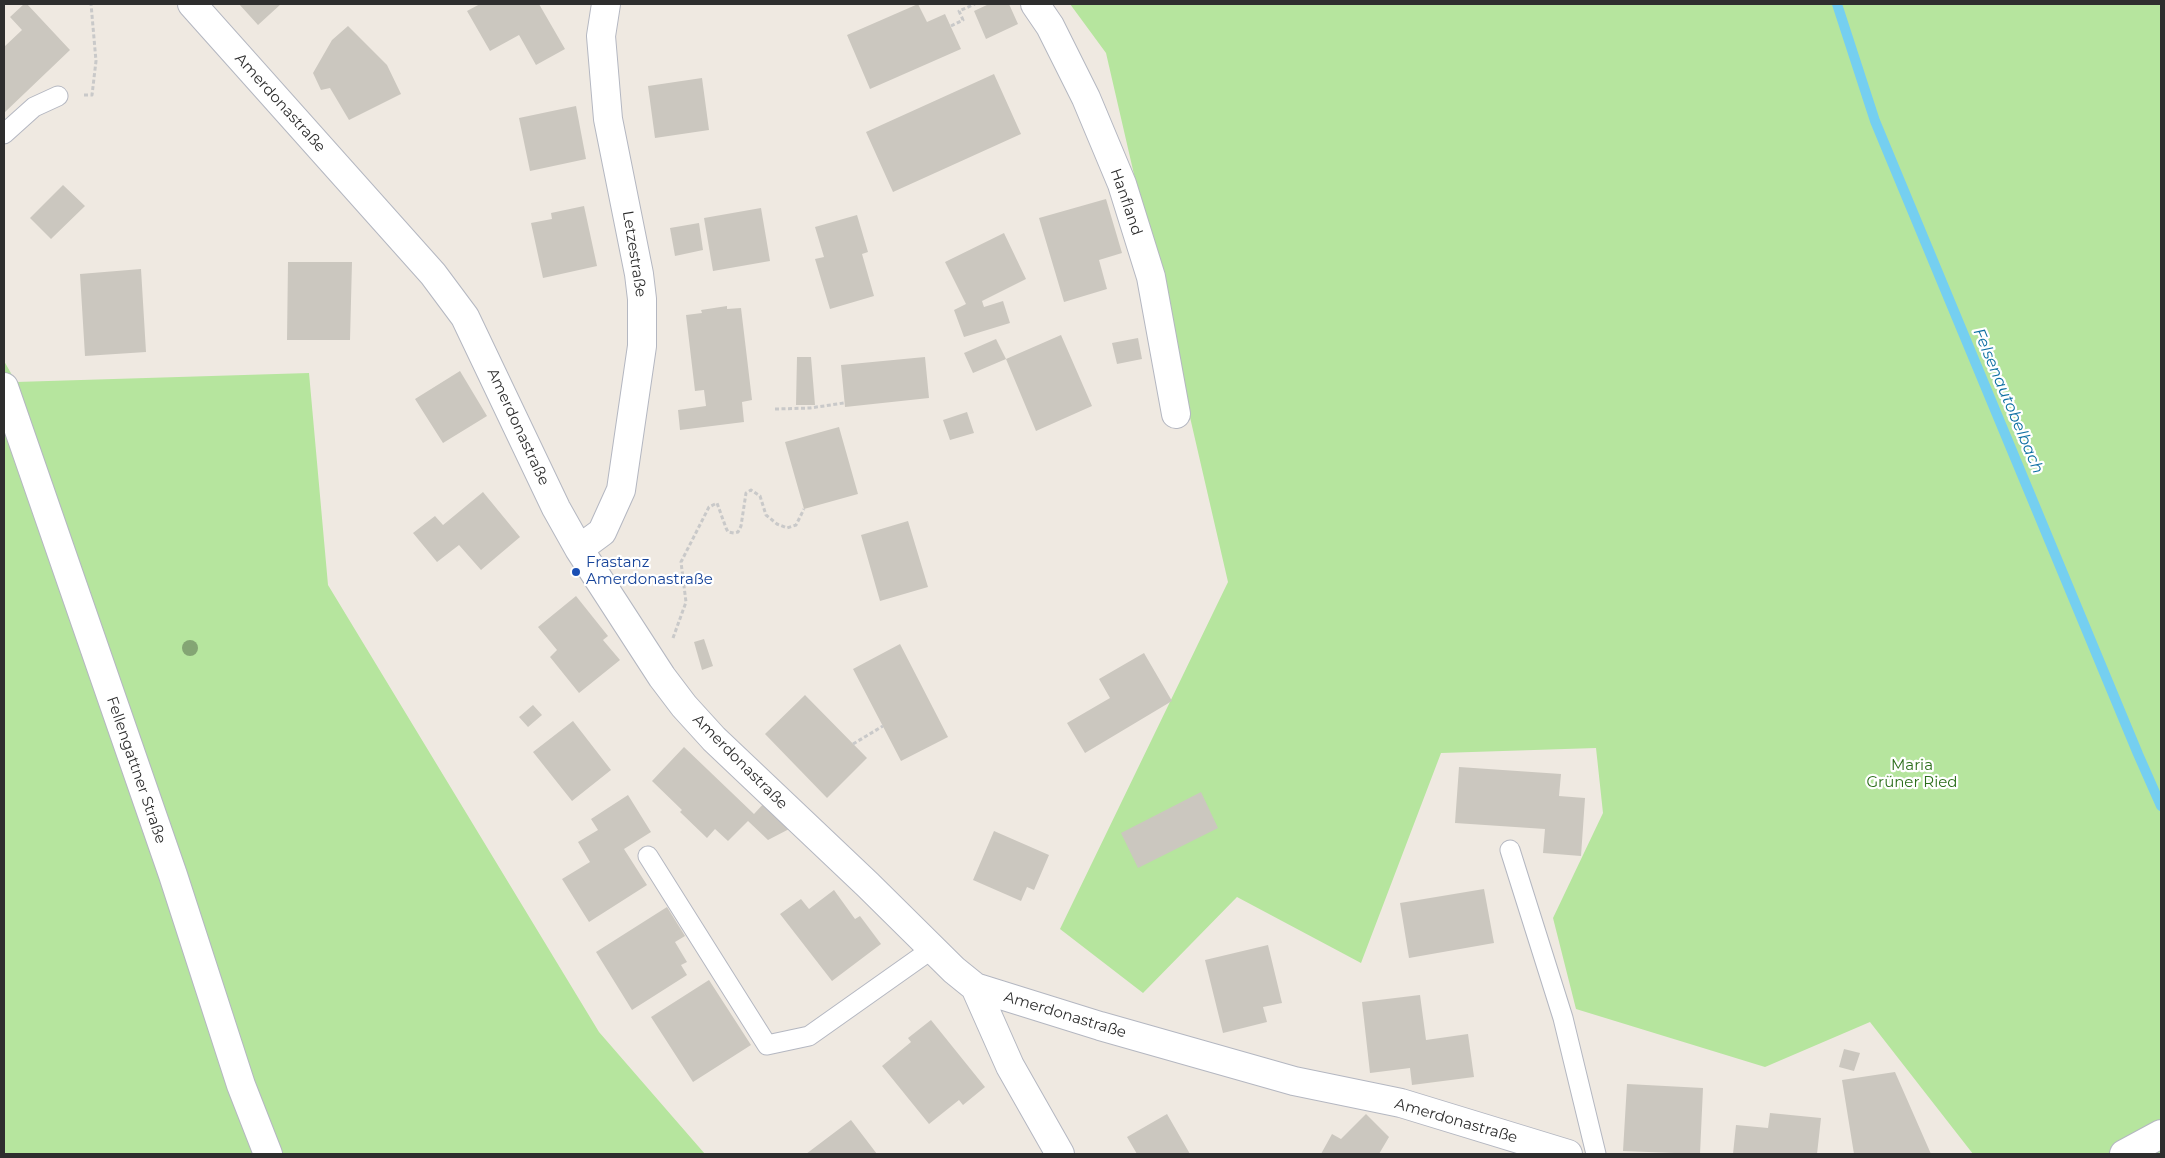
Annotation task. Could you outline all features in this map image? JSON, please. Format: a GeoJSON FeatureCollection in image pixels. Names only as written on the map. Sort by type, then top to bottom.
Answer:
{"type":"FeatureCollection","features":[{"type":"Feature","properties":{"kind":"street","name":"Amerdonastraße"},"geometry":{"type":"LineString","coordinates":[[192,4],[433,274],[465,317],[556,508],[579,549],[662,676],[684,706],[714,739],[954,970],[975,987],[1100,1026],[1294,1081],[1401,1103],[1568,1154]]}},
{"type":"Feature","properties":{"kind":"street","name":"Letzestraße"},"geometry":{"type":"LineString","coordinates":[[579,549],[602,532],[621,490],[642,346],[642,299],[639,274],[608,119],[601,36],[606,4]]}},
{"type":"Feature","properties":{"kind":"street","name":"Hanfland"},"geometry":{"type":"LineString","coordinates":[[1035,4],[1050,26],[1086,98],[1122,184],[1151,277],[1176,414]]}},
{"type":"Feature","properties":{"kind":"street","name":"Fellengattner Straße"},"geometry":{"type":"LineString","coordinates":[[4,387],[173,875],[241,1085],[268,1154]]}},
{"type":"Feature","properties":{"kind":"street"},"geometry":{"type":"LineString","coordinates":[[975,987],[1010,1066],[1060,1154]]}},
{"type":"Feature","properties":{"kind":"street"},"geometry":{"type":"LineString","coordinates":[[2124,1154],[2161,1134]]}},
{"type":"Feature","properties":{"kind":"lane"},"geometry":{"type":"LineString","coordinates":[[4,134],[34,107],[58,96]]}},
{"type":"Feature","properties":{"kind":"lane"},"geometry":{"type":"LineString","coordinates":[[1510,850],[1563,1018],[1596,1154]]}},
{"type":"Feature","properties":{"kind":"lane"},"geometry":{"type":"LineString","coordinates":[[648,856],[767,1045],[809,1036],[932,949]]}},
{"type":"Feature","properties":{"kind":"path"},"geometry":{"type":"LineString","coordinates":[[58,96],[92,95],[96,61],[92,4]]}},
{"type":"Feature","properties":{"kind":"path"},"geometry":{"type":"LineString","coordinates":[[951,26],[962,20],[959,11],[975,4]]}},
{"type":"Feature","properties":{"kind":"path"},"geometry":{"type":"LineString","coordinates":[[775,409],[810,408],[844,403]]}},
{"type":"Feature","properties":{"kind":"path"},"geometry":{"type":"LineString","coordinates":[[672,640],[686,602],[681,562],[709,507],[716,503],[728,532],[734,534],[738,532],[741,526],[746,493],[751,490],[760,496],[766,515],[777,524],[787,528],[796,526],[804,509]]}},
{"type":"Feature","properties":{"kind":"path"},"geometry":{"type":"LineString","coordinates":[[853,744],[883,726]]}},
{"type":"Feature","properties":{"kind":"green space","name":"Maria Grüner Ried"},"geometry":{"type":"Polygon","coordinates":[[[1070,4],[2161,4],[2161,1154],[1973,1154],[1870,1022],[1765,1067],[1576,1009],[1553,918],[1603,813],[1596,748],[1441,753],[1361,963],[1237,897],[1143,993],[1060,929],[1228,582],[1106,53],[1070,4]]]}},
{"type":"Feature","properties":{"kind":"green space"},"geometry":{"type":"Polygon","coordinates":[[[4,361],[16,382],[309,373],[328,585],[599,1032],[705,1154],[4,1154],[4,361]]]}},
{"type":"Feature","properties":{"kind":"building"},"geometry":{"type":"Polygon","coordinates":[[[24,4],[27,4],[70,50],[4,113],[4,47],[22,30],[10,17],[24,4]]]}},
{"type":"Feature","properties":{"kind":"building"},"geometry":{"type":"Polygon","coordinates":[[[239,4],[281,4],[258,25],[239,4]]]}},
{"type":"Feature","properties":{"kind":"building"},"geometry":{"type":"Polygon","coordinates":[[[480,4],[539,4],[565,49],[536,65],[519,35],[490,51],[467,11],[480,4]]]}},
{"type":"Feature","properties":{"kind":"building"},"geometry":{"type":"Polygon","coordinates":[[[918,4],[927,22],[945,14],[961,49],[870,89],[847,35],[918,4]]]}},
{"type":"Feature","properties":{"kind":"building"},"geometry":{"type":"Polygon","coordinates":[[[989,4],[1009,4],[1018,24],[986,39],[974,11],[989,4]]]}},
{"type":"Feature","properties":{"kind":"building"},"geometry":{"type":"Polygon","coordinates":[[[348,26],[387,65],[401,94],[349,120],[330,88],[321,90],[313,73],[332,40],[348,26]]]}},
{"type":"Feature","properties":{"kind":"building"},"geometry":{"type":"Polygon","coordinates":[[[994,74],[1021,134],[893,192],[866,132],[994,74]]]}},
{"type":"Feature","properties":{"kind":"building"},"geometry":{"type":"Polygon","coordinates":[[[702,78],[709,130],[655,138],[648,86],[702,78]]]}},
{"type":"Feature","properties":{"kind":"building"},"geometry":{"type":"Polygon","coordinates":[[[576,106],[586,159],[530,171],[519,118],[576,106]]]}},
{"type":"Feature","properties":{"kind":"building"},"geometry":{"type":"Polygon","coordinates":[[[63,185],[85,206],[51,239],[30,218],[63,185]]]}},
{"type":"Feature","properties":{"kind":"building"},"geometry":{"type":"Polygon","coordinates":[[[1106,199],[1122,253],[1099,260],[1107,289],[1064,302],[1039,218],[1106,199]]]}},
{"type":"Feature","properties":{"kind":"building"},"geometry":{"type":"Polygon","coordinates":[[[584,206],[597,266],[543,278],[531,223],[552,219],[551,213],[584,206]]]}},
{"type":"Feature","properties":{"kind":"building"},"geometry":{"type":"Polygon","coordinates":[[[761,208],[770,261],[713,271],[704,218],[761,208]]]}},
{"type":"Feature","properties":{"kind":"building"},"geometry":{"type":"Polygon","coordinates":[[[857,215],[868,252],[862,254],[874,296],[830,309],[815,259],[824,257],[815,227],[857,215]]]}},
{"type":"Feature","properties":{"kind":"building"},"geometry":{"type":"Polygon","coordinates":[[[699,223],[703,250],[675,256],[670,228],[699,223]]]}},
{"type":"Feature","properties":{"kind":"building"},"geometry":{"type":"Polygon","coordinates":[[[1004,233],[1026,279],[982,301],[984,307],[1003,301],[1010,323],[964,337],[954,310],[966,304],[945,262],[1004,233]]]}},
{"type":"Feature","properties":{"kind":"building"},"geometry":{"type":"Polygon","coordinates":[[[288,262],[352,262],[350,340],[287,340],[288,262]]]}},
{"type":"Feature","properties":{"kind":"building"},"geometry":{"type":"Polygon","coordinates":[[[141,269],[146,352],[85,356],[80,274],[141,269]]]}},
{"type":"Feature","properties":{"kind":"building"},"geometry":{"type":"Polygon","coordinates":[[[727,306],[727,309],[741,308],[752,400],[742,402],[744,422],[680,430],[678,410],[706,406],[704,390],[695,391],[686,315],[702,313],[701,310],[727,306]]]}},
{"type":"Feature","properties":{"kind":"building"},"geometry":{"type":"Polygon","coordinates":[[[1061,335],[1092,406],[1036,431],[1006,359],[1061,335]]]}},
{"type":"Feature","properties":{"kind":"building"},"geometry":{"type":"Polygon","coordinates":[[[1138,338],[1142,359],[1117,364],[1112,343],[1138,338]]]}},
{"type":"Feature","properties":{"kind":"building"},"geometry":{"type":"Polygon","coordinates":[[[996,339],[1006,359],[973,373],[964,353],[996,339]]]}},
{"type":"Feature","properties":{"kind":"building"},"geometry":{"type":"Polygon","coordinates":[[[797,357],[811,357],[815,405],[796,405],[797,357]]]}},
{"type":"Feature","properties":{"kind":"building"},"geometry":{"type":"Polygon","coordinates":[[[925,357],[929,398],[845,407],[841,365],[925,357]]]}},
{"type":"Feature","properties":{"kind":"building"},"geometry":{"type":"Polygon","coordinates":[[[460,371],[487,416],[443,443],[415,399],[460,371]]]}},
{"type":"Feature","properties":{"kind":"building"},"geometry":{"type":"Polygon","coordinates":[[[967,412],[974,433],[950,440],[943,420],[967,412]]]}},
{"type":"Feature","properties":{"kind":"building"},"geometry":{"type":"Polygon","coordinates":[[[839,427],[858,494],[804,509],[785,442],[839,427]]]}},
{"type":"Feature","properties":{"kind":"building"},"geometry":{"type":"Polygon","coordinates":[[[483,492],[520,537],[481,570],[459,545],[437,562],[413,533],[435,516],[443,525],[483,492]]]}},
{"type":"Feature","properties":{"kind":"building"},"geometry":{"type":"Polygon","coordinates":[[[908,521],[928,587],[880,601],[861,535],[908,521]]]}},
{"type":"Feature","properties":{"kind":"building"},"geometry":{"type":"Polygon","coordinates":[[[576,596],[608,636],[603,640],[620,660],[579,693],[550,657],[557,650],[538,627],[576,596]]]}},
{"type":"Feature","properties":{"kind":"building"},"geometry":{"type":"Polygon","coordinates":[[[704,639],[713,666],[702,670],[694,642],[704,639]]]}},
{"type":"Feature","properties":{"kind":"building"},"geometry":{"type":"Polygon","coordinates":[[[900,644],[948,737],[901,761],[853,669],[900,644]]]}},
{"type":"Feature","properties":{"kind":"building"},"geometry":{"type":"Polygon","coordinates":[[[1144,653],[1172,701],[1085,753],[1067,723],[1110,698],[1099,679],[1144,653]]]}},
{"type":"Feature","properties":{"kind":"building"},"geometry":{"type":"Polygon","coordinates":[[[805,695],[867,758],[827,798],[765,734],[805,695]]]}},
{"type":"Feature","properties":{"kind":"building"},"geometry":{"type":"Polygon","coordinates":[[[533,705],[542,715],[528,727],[519,717],[533,705]]]}},
{"type":"Feature","properties":{"kind":"building"},"geometry":{"type":"Polygon","coordinates":[[[573,721],[611,770],[572,801],[533,752],[573,721]]]}},
{"type":"Feature","properties":{"kind":"building"},"geometry":{"type":"Polygon","coordinates":[[[684,747],[754,814],[766,801],[793,827],[768,840],[748,821],[728,841],[715,829],[707,838],[652,781],[684,747]]]}},
{"type":"Feature","properties":{"kind":"building"},"geometry":{"type":"Polygon","coordinates":[[[1459,767],[1561,774],[1559,796],[1585,798],[1581,856],[1543,853],[1545,829],[1455,823],[1459,767]]]}},
{"type":"Feature","properties":{"kind":"building"},"geometry":{"type":"Polygon","coordinates":[[[1201,792],[1218,828],[1138,868],[1121,833],[1201,792]]]}},
{"type":"Feature","properties":{"kind":"building"},"geometry":{"type":"Polygon","coordinates":[[[628,795],[651,832],[624,849],[647,885],[589,922],[562,879],[590,862],[578,842],[598,830],[591,819],[628,795]]]}},
{"type":"Feature","properties":{"kind":"building"},"geometry":{"type":"Polygon","coordinates":[[[994,831],[1049,855],[1034,890],[1027,887],[1021,901],[973,880],[994,831]]]}},
{"type":"Feature","properties":{"kind":"building"},"geometry":{"type":"Polygon","coordinates":[[[1484,889],[1494,943],[1409,958],[1400,903],[1484,889]]]}},
{"type":"Feature","properties":{"kind":"building"},"geometry":{"type":"Polygon","coordinates":[[[834,890],[855,919],[860,916],[881,944],[832,981],[780,914],[801,899],[809,909],[834,890]]]}},
{"type":"Feature","properties":{"kind":"building"},"geometry":{"type":"Polygon","coordinates":[[[667,907],[685,936],[675,942],[687,962],[681,965],[687,975],[632,1010],[596,952],[667,907]]]}},
{"type":"Feature","properties":{"kind":"building"},"geometry":{"type":"Polygon","coordinates":[[[1268,945],[1282,1003],[1263,1007],[1267,1022],[1223,1033],[1205,960],[1268,945]]]}},
{"type":"Feature","properties":{"kind":"building"},"geometry":{"type":"Polygon","coordinates":[[[709,980],[751,1045],[693,1082],[651,1017],[709,980]]]}},
{"type":"Feature","properties":{"kind":"building"},"geometry":{"type":"Polygon","coordinates":[[[1420,995],[1426,1040],[1468,1034],[1474,1077],[1412,1085],[1410,1068],[1370,1073],[1362,1002],[1420,995]]]}},
{"type":"Feature","properties":{"kind":"building"},"geometry":{"type":"Polygon","coordinates":[[[931,1020],[985,1087],[963,1105],[959,1100],[929,1124],[882,1066],[911,1042],[908,1038],[931,1020]]]}},
{"type":"Feature","properties":{"kind":"building"},"geometry":{"type":"Polygon","coordinates":[[[1844,1049],[1860,1053],[1854,1071],[1839,1067],[1844,1049]]]}},
{"type":"Feature","properties":{"kind":"building"},"geometry":{"type":"Polygon","coordinates":[[[1895,1072],[1931,1154],[1854,1154],[1842,1080],[1895,1072]]]}},
{"type":"Feature","properties":{"kind":"building"},"geometry":{"type":"Polygon","coordinates":[[[1627,1084],[1703,1088],[1700,1154],[1623,1151],[1627,1084]]]}},
{"type":"Feature","properties":{"kind":"building"},"geometry":{"type":"Polygon","coordinates":[[[1770,1113],[1821,1118],[1817,1154],[1733,1154],[1736,1125],[1768,1128],[1770,1113]]]}},
{"type":"Feature","properties":{"kind":"building"},"geometry":{"type":"Polygon","coordinates":[[[1167,1114],[1190,1154],[1137,1154],[1127,1137],[1167,1114]]]}},
{"type":"Feature","properties":{"kind":"building"},"geometry":{"type":"Polygon","coordinates":[[[1366,1114],[1389,1137],[1379,1154],[1321,1154],[1332,1134],[1341,1139],[1366,1114]]]}},
{"type":"Feature","properties":{"kind":"building"},"geometry":{"type":"Polygon","coordinates":[[[851,1120],[877,1154],[806,1154],[851,1120]]]}},
{"type":"Feature","properties":{"kind":"waterway","name":"Felsenautobelbach"},"geometry":{"type":"LineString","coordinates":[[1837,4],[1875,121],[2161,806]]}},
{"type":"Feature","properties":{"kind":"place","name":"Frastanz Amerdonastraße"},"geometry":{"type":"Point","coordinates":[576,572]}}]}
